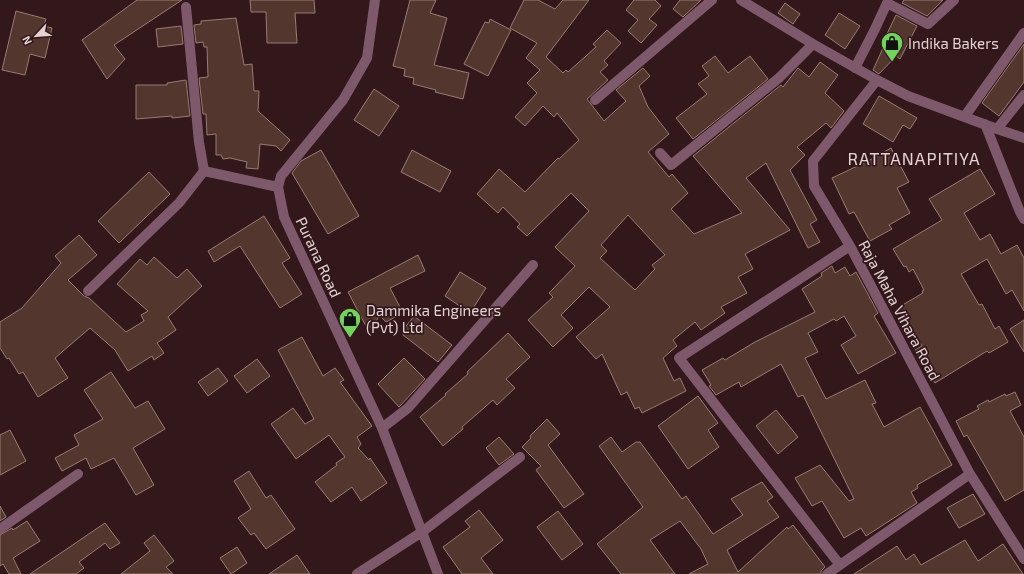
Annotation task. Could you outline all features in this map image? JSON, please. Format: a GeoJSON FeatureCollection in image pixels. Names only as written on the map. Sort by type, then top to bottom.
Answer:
{"type":"FeatureCollection","features":[{"type":"Feature","properties":{"kind":"street"},"geometry":{"type":"LineString","coordinates":[[204,171],[278,186],[281,176],[343,100],[367,58],[375,0]]}},
{"type":"Feature","properties":{"kind":"street"},"geometry":{"type":"LineString","coordinates":[[595,100],[712,0]]}},
{"type":"Feature","properties":{"kind":"street"},"geometry":{"type":"LineString","coordinates":[[741,0],[813,44],[908,96],[1024,138]]}},
{"type":"Feature","properties":{"kind":"street"},"geometry":{"type":"LineString","coordinates":[[855,68],[875,29],[886,3],[928,24],[954,0]]}},
{"type":"Feature","properties":{"kind":"street"},"geometry":{"type":"LineString","coordinates":[[88,291],[179,203],[204,171],[199,142],[186,7]]}},
{"type":"Feature","properties":{"kind":"street"},"geometry":{"type":"LineString","coordinates":[[965,116],[1024,33]]}},
{"type":"Feature","properties":{"kind":"street"},"geometry":{"type":"LineString","coordinates":[[660,153],[671,165],[779,78],[813,44]]}},
{"type":"Feature","properties":{"kind":"street","name":"Raja Maha Vihara Road"},"geometry":{"type":"LineString","coordinates":[[877,80],[813,161],[814,186],[850,246],[970,474],[1024,559]]}},
{"type":"Feature","properties":{"kind":"street"},"geometry":{"type":"LineString","coordinates":[[997,129],[1024,95]]}},
{"type":"Feature","properties":{"kind":"street"},"geometry":{"type":"LineString","coordinates":[[985,124],[1024,219]]}},
{"type":"Feature","properties":{"kind":"street","name":"Purana Road"},"geometry":{"type":"LineString","coordinates":[[278,186],[284,217],[382,428],[438,574]]}},
{"type":"Feature","properties":{"kind":"street"},"geometry":{"type":"LineString","coordinates":[[840,565],[678,358],[850,246]]}},
{"type":"Feature","properties":{"kind":"street"},"geometry":{"type":"LineString","coordinates":[[382,428],[408,408],[533,265]]}},
{"type":"Feature","properties":{"kind":"street"},"geometry":{"type":"LineString","coordinates":[[357,574],[422,532],[520,457]]}},
{"type":"Feature","properties":{"kind":"street"},"geometry":{"type":"LineString","coordinates":[[0,529],[78,474]]}},
{"type":"Feature","properties":{"kind":"street"},"geometry":{"type":"LineString","coordinates":[[827,574],[970,474]]}},
{"type":"Feature","properties":{"kind":"building"},"geometry":{"type":"Polygon","coordinates":[[[137,0],[182,0],[114,45],[125,59],[107,79],[82,40],[137,0]]]}},
{"type":"Feature","properties":{"kind":"building"},"geometry":{"type":"Polygon","coordinates":[[[250,0],[314,0],[315,13],[295,13],[297,43],[267,43],[266,12],[251,12],[250,0]]]}},
{"type":"Feature","properties":{"kind":"building"},"geometry":{"type":"Polygon","coordinates":[[[410,0],[436,0],[430,13],[447,18],[434,65],[469,73],[463,99],[435,92],[436,90],[413,84],[414,78],[404,76],[405,69],[393,66],[410,0]]]}},
{"type":"Feature","properties":{"kind":"building"},"geometry":{"type":"Polygon","coordinates":[[[524,0],[538,0],[555,9],[563,0],[589,0],[546,57],[563,73],[566,70],[568,72],[596,47],[593,44],[607,30],[621,43],[604,61],[608,65],[600,72],[608,80],[587,99],[604,121],[626,101],[616,90],[643,68],[650,76],[639,86],[648,107],[669,134],[648,152],[669,177],[672,174],[688,193],[671,209],[694,234],[742,213],[693,156],[781,85],[783,87],[798,68],[809,77],[820,62],[838,75],[825,93],[844,111],[831,128],[826,123],[797,147],[805,155],[790,170],[817,220],[810,224],[820,242],[808,248],[766,163],[746,178],[790,230],[745,254],[753,269],[738,277],[747,293],[721,307],[725,313],[701,330],[695,322],[673,340],[677,346],[663,358],[674,381],[680,378],[686,391],[642,413],[639,407],[635,409],[627,392],[621,395],[602,354],[596,359],[576,337],[610,307],[589,287],[561,315],[573,328],[553,347],[528,320],[553,297],[549,293],[575,266],[555,247],[589,211],[571,193],[527,236],[517,227],[520,224],[503,207],[498,213],[477,194],[499,169],[525,192],[558,158],[559,159],[579,140],[557,113],[554,117],[543,106],[525,126],[515,117],[537,93],[527,83],[540,70],[526,58],[537,43],[510,28],[524,0]],[[628,215],[601,245],[607,251],[600,258],[635,290],[655,269],[652,265],[665,255],[628,215]]]}},
{"type":"Feature","properties":{"kind":"building"},"geometry":{"type":"Polygon","coordinates":[[[634,0],[655,0],[661,6],[649,19],[657,25],[641,43],[628,31],[638,20],[626,10],[634,0]]]}},
{"type":"Feature","properties":{"kind":"building"},"geometry":{"type":"Polygon","coordinates":[[[680,0],[701,0],[683,17],[673,9],[680,0]]]}},
{"type":"Feature","properties":{"kind":"building"},"geometry":{"type":"Polygon","coordinates":[[[904,0],[943,0],[927,16],[902,3],[904,0]]]}},
{"type":"Feature","properties":{"kind":"building"},"geometry":{"type":"Polygon","coordinates":[[[785,3],[800,14],[793,24],[778,13],[785,3]]]}},
{"type":"Feature","properties":{"kind":"building"},"geometry":{"type":"Polygon","coordinates":[[[16,11],[46,19],[44,26],[52,28],[45,58],[30,54],[25,75],[2,70],[16,11]]]}},
{"type":"Feature","properties":{"kind":"building"},"geometry":{"type":"Polygon","coordinates":[[[839,13],[860,26],[845,49],[825,35],[839,13]]]}},
{"type":"Feature","properties":{"kind":"building"},"geometry":{"type":"Polygon","coordinates":[[[896,15],[917,26],[900,59],[896,56],[879,74],[873,70],[896,15]]]}},
{"type":"Feature","properties":{"kind":"building"},"geometry":{"type":"Polygon","coordinates":[[[236,18],[244,65],[252,64],[254,91],[259,91],[258,111],[290,140],[281,151],[276,146],[260,144],[258,169],[246,168],[247,162],[230,158],[223,159],[221,155],[216,155],[216,134],[207,135],[206,114],[203,114],[199,78],[208,77],[207,47],[204,47],[203,42],[196,43],[194,25],[201,24],[201,21],[236,18]]]}},
{"type":"Feature","properties":{"kind":"building"},"geometry":{"type":"Polygon","coordinates":[[[490,19],[511,30],[488,76],[464,64],[485,22],[489,23],[490,19]]]}},
{"type":"Feature","properties":{"kind":"building"},"geometry":{"type":"Polygon","coordinates":[[[181,26],[183,44],[158,47],[156,29],[181,26]]]}},
{"type":"Feature","properties":{"kind":"building"},"geometry":{"type":"Polygon","coordinates":[[[1024,44],[1024,82],[999,116],[982,103],[1024,44]]]}},
{"type":"Feature","properties":{"kind":"building"},"geometry":{"type":"Polygon","coordinates":[[[715,56],[728,73],[750,56],[768,79],[693,139],[676,118],[707,94],[698,84],[709,76],[702,66],[715,56]]]}},
{"type":"Feature","properties":{"kind":"building"},"geometry":{"type":"Polygon","coordinates":[[[186,80],[190,116],[136,119],[136,85],[167,85],[167,83],[186,80]]]}},
{"type":"Feature","properties":{"kind":"building"},"geometry":{"type":"Polygon","coordinates":[[[374,89],[399,106],[379,136],[354,120],[374,89]]]}},
{"type":"Feature","properties":{"kind":"building"},"geometry":{"type":"Polygon","coordinates":[[[879,96],[917,118],[910,129],[903,125],[893,142],[863,124],[879,96]]]}},
{"type":"Feature","properties":{"kind":"building"},"geometry":{"type":"Polygon","coordinates":[[[891,148],[909,182],[897,188],[910,213],[889,225],[892,229],[870,241],[854,212],[849,214],[832,178],[891,148]]]}},
{"type":"Feature","properties":{"kind":"building"},"geometry":{"type":"Polygon","coordinates":[[[321,150],[359,216],[328,234],[292,173],[301,161],[321,150]]]}},
{"type":"Feature","properties":{"kind":"building"},"geometry":{"type":"Polygon","coordinates":[[[412,150],[451,171],[440,192],[401,172],[412,150]]]}},
{"type":"Feature","properties":{"kind":"building"},"geometry":{"type":"Polygon","coordinates":[[[980,169],[995,194],[964,213],[980,240],[990,234],[1001,254],[1017,245],[1024,258],[1024,311],[1012,290],[1006,294],[987,259],[961,274],[979,305],[982,304],[995,329],[999,326],[1008,342],[989,353],[987,351],[935,383],[915,350],[922,346],[899,307],[923,293],[922,291],[924,290],[913,269],[909,272],[906,266],[904,267],[893,249],[942,220],[929,199],[980,169]]]}},
{"type":"Feature","properties":{"kind":"building"},"geometry":{"type":"Polygon","coordinates":[[[149,172],[170,194],[119,243],[98,221],[149,172]]]}},
{"type":"Feature","properties":{"kind":"building"},"geometry":{"type":"Polygon","coordinates":[[[264,216],[290,258],[282,263],[302,294],[280,308],[240,246],[214,262],[208,251],[264,216]]]}},
{"type":"Feature","properties":{"kind":"building"},"geometry":{"type":"Polygon","coordinates":[[[79,235],[97,255],[68,280],[84,296],[89,298],[126,332],[144,321],[141,315],[148,311],[117,284],[140,259],[147,265],[154,257],[177,278],[187,269],[202,286],[168,317],[176,330],[157,343],[164,353],[154,360],[152,356],[128,371],[115,350],[90,328],[55,358],[68,378],[38,397],[23,372],[19,374],[9,358],[7,359],[0,348],[0,322],[22,308],[61,263],[55,256],[79,235]]]}},
{"type":"Feature","properties":{"kind":"building"},"geometry":{"type":"Polygon","coordinates":[[[418,255],[425,271],[390,288],[403,313],[386,322],[380,316],[368,330],[348,292],[418,255]]]}},
{"type":"Feature","properties":{"kind":"building"},"geometry":{"type":"Polygon","coordinates":[[[832,266],[835,273],[845,267],[850,276],[856,272],[878,313],[874,316],[896,353],[858,374],[841,345],[856,336],[844,316],[836,321],[834,319],[808,333],[818,352],[805,358],[826,399],[865,380],[876,403],[872,404],[884,427],[920,407],[952,465],[917,485],[918,488],[911,492],[917,503],[866,536],[861,528],[844,538],[822,501],[812,506],[795,478],[820,465],[849,501],[854,499],[803,395],[798,397],[781,364],[741,387],[739,382],[716,395],[709,386],[711,385],[702,370],[723,358],[725,360],[755,342],[815,312],[802,289],[822,276],[821,273],[832,266]]]}},
{"type":"Feature","properties":{"kind":"building"},"geometry":{"type":"Polygon","coordinates":[[[460,272],[486,288],[470,313],[445,296],[460,272]]]}},
{"type":"Feature","properties":{"kind":"building"},"geometry":{"type":"Polygon","coordinates":[[[414,316],[452,345],[438,362],[403,335],[403,330],[414,316]]]}},
{"type":"Feature","properties":{"kind":"building"},"geometry":{"type":"Polygon","coordinates":[[[1024,320],[1024,352],[1010,329],[1024,320]]]}},
{"type":"Feature","properties":{"kind":"building"},"geometry":{"type":"Polygon","coordinates":[[[508,333],[530,357],[506,379],[515,388],[497,405],[493,400],[443,446],[420,417],[468,374],[467,372],[508,333]]]}},
{"type":"Feature","properties":{"kind":"building"},"geometry":{"type":"Polygon","coordinates":[[[302,337],[323,376],[335,368],[344,380],[340,382],[372,426],[357,437],[361,444],[358,448],[369,460],[370,458],[387,483],[361,501],[352,487],[331,502],[315,482],[345,457],[329,435],[296,459],[271,424],[293,408],[305,424],[314,419],[278,350],[302,337]]]}},
{"type":"Feature","properties":{"kind":"building"},"geometry":{"type":"Polygon","coordinates":[[[404,358],[425,379],[399,407],[378,384],[404,358]]]}},
{"type":"Feature","properties":{"kind":"building"},"geometry":{"type":"Polygon","coordinates":[[[257,359],[270,376],[247,393],[234,376],[257,359]]]}},
{"type":"Feature","properties":{"kind":"building"},"geometry":{"type":"Polygon","coordinates":[[[218,368],[228,381],[208,396],[198,382],[218,368]]]}},
{"type":"Feature","properties":{"kind":"building"},"geometry":{"type":"Polygon","coordinates":[[[111,372],[135,408],[148,401],[165,429],[133,448],[154,485],[136,495],[114,458],[91,469],[86,458],[62,471],[55,458],[79,445],[74,435],[103,419],[84,390],[111,372]]]}},
{"type":"Feature","properties":{"kind":"building"},"geometry":{"type":"Polygon","coordinates":[[[1015,392],[1021,405],[1010,411],[1024,437],[1024,490],[1005,501],[967,435],[964,437],[956,421],[979,409],[977,406],[988,400],[989,402],[1005,394],[1006,396],[1015,392]]]}},
{"type":"Feature","properties":{"kind":"building"},"geometry":{"type":"Polygon","coordinates":[[[698,396],[718,423],[708,430],[719,447],[688,469],[658,426],[698,396]]]}},
{"type":"Feature","properties":{"kind":"building"},"geometry":{"type":"Polygon","coordinates":[[[776,410],[798,437],[778,454],[756,426],[776,410]]]}},
{"type":"Feature","properties":{"kind":"building"},"geometry":{"type":"Polygon","coordinates":[[[547,419],[560,434],[548,445],[584,494],[564,508],[536,470],[541,466],[522,447],[531,438],[530,436],[547,419]]]}},
{"type":"Feature","properties":{"kind":"building"},"geometry":{"type":"Polygon","coordinates":[[[10,430],[26,461],[0,475],[0,435],[10,430]]]}},
{"type":"Feature","properties":{"kind":"building"},"geometry":{"type":"Polygon","coordinates":[[[499,437],[514,454],[499,465],[486,448],[499,437]]]}},
{"type":"Feature","properties":{"kind":"building"},"geometry":{"type":"Polygon","coordinates":[[[611,437],[622,452],[636,442],[640,442],[682,499],[686,496],[713,534],[743,515],[731,499],[762,482],[773,497],[767,501],[779,517],[727,550],[738,572],[787,527],[788,529],[793,525],[825,567],[821,571],[821,574],[689,574],[708,564],[701,549],[680,521],[650,540],[675,574],[621,574],[597,544],[643,507],[599,446],[611,437]]]}},
{"type":"Feature","properties":{"kind":"building"},"geometry":{"type":"Polygon","coordinates":[[[249,471],[266,498],[271,495],[295,529],[266,549],[254,533],[251,535],[238,518],[251,509],[234,481],[249,471]]]}},
{"type":"Feature","properties":{"kind":"building"},"geometry":{"type":"Polygon","coordinates":[[[973,494],[985,514],[959,528],[947,508],[973,494]]]}},
{"type":"Feature","properties":{"kind":"building"},"geometry":{"type":"Polygon","coordinates":[[[0,506],[6,517],[0,521],[0,506]]]}},
{"type":"Feature","properties":{"kind":"building"},"geometry":{"type":"Polygon","coordinates":[[[479,510],[503,540],[481,558],[493,574],[462,574],[443,547],[470,527],[465,521],[479,510]]]}},
{"type":"Feature","properties":{"kind":"building"},"geometry":{"type":"Polygon","coordinates":[[[558,511],[583,544],[562,560],[537,527],[558,511]]]}},
{"type":"Feature","properties":{"kind":"building"},"geometry":{"type":"Polygon","coordinates":[[[27,521],[40,541],[13,558],[21,574],[9,574],[3,564],[0,566],[0,535],[12,528],[13,530],[27,521]]]}},
{"type":"Feature","properties":{"kind":"building"},"geometry":{"type":"Polygon","coordinates":[[[105,523],[120,543],[110,549],[105,543],[79,562],[84,568],[76,574],[30,574],[105,523]]]}},
{"type":"Feature","properties":{"kind":"building"},"geometry":{"type":"Polygon","coordinates":[[[154,535],[174,561],[166,567],[173,574],[121,574],[150,551],[144,543],[154,535]]]}},
{"type":"Feature","properties":{"kind":"building"},"geometry":{"type":"Polygon","coordinates":[[[965,540],[978,561],[1003,544],[1023,574],[854,574],[897,546],[906,560],[914,554],[921,565],[965,540]]]}},
{"type":"Feature","properties":{"kind":"building"},"geometry":{"type":"Polygon","coordinates":[[[237,547],[247,563],[231,574],[220,558],[237,547]]]}},
{"type":"Feature","properties":{"kind":"building"},"geometry":{"type":"Polygon","coordinates":[[[297,555],[310,574],[269,574],[297,555]]]}},
{"type":"Feature","properties":{"kind":"place","name":"Indika Bakers"},"geometry":{"type":"Point","coordinates":[892,62]}},
{"type":"Feature","properties":{"kind":"place","name":"Dammika Engineers (Pvt) Ltd"},"geometry":{"type":"Point","coordinates":[350,338]}},
{"type":"Feature","properties":{"kind":"district","name":"RATTANAPITIYA"},"geometry":{"type":"Point","coordinates":[914,158]}}]}
